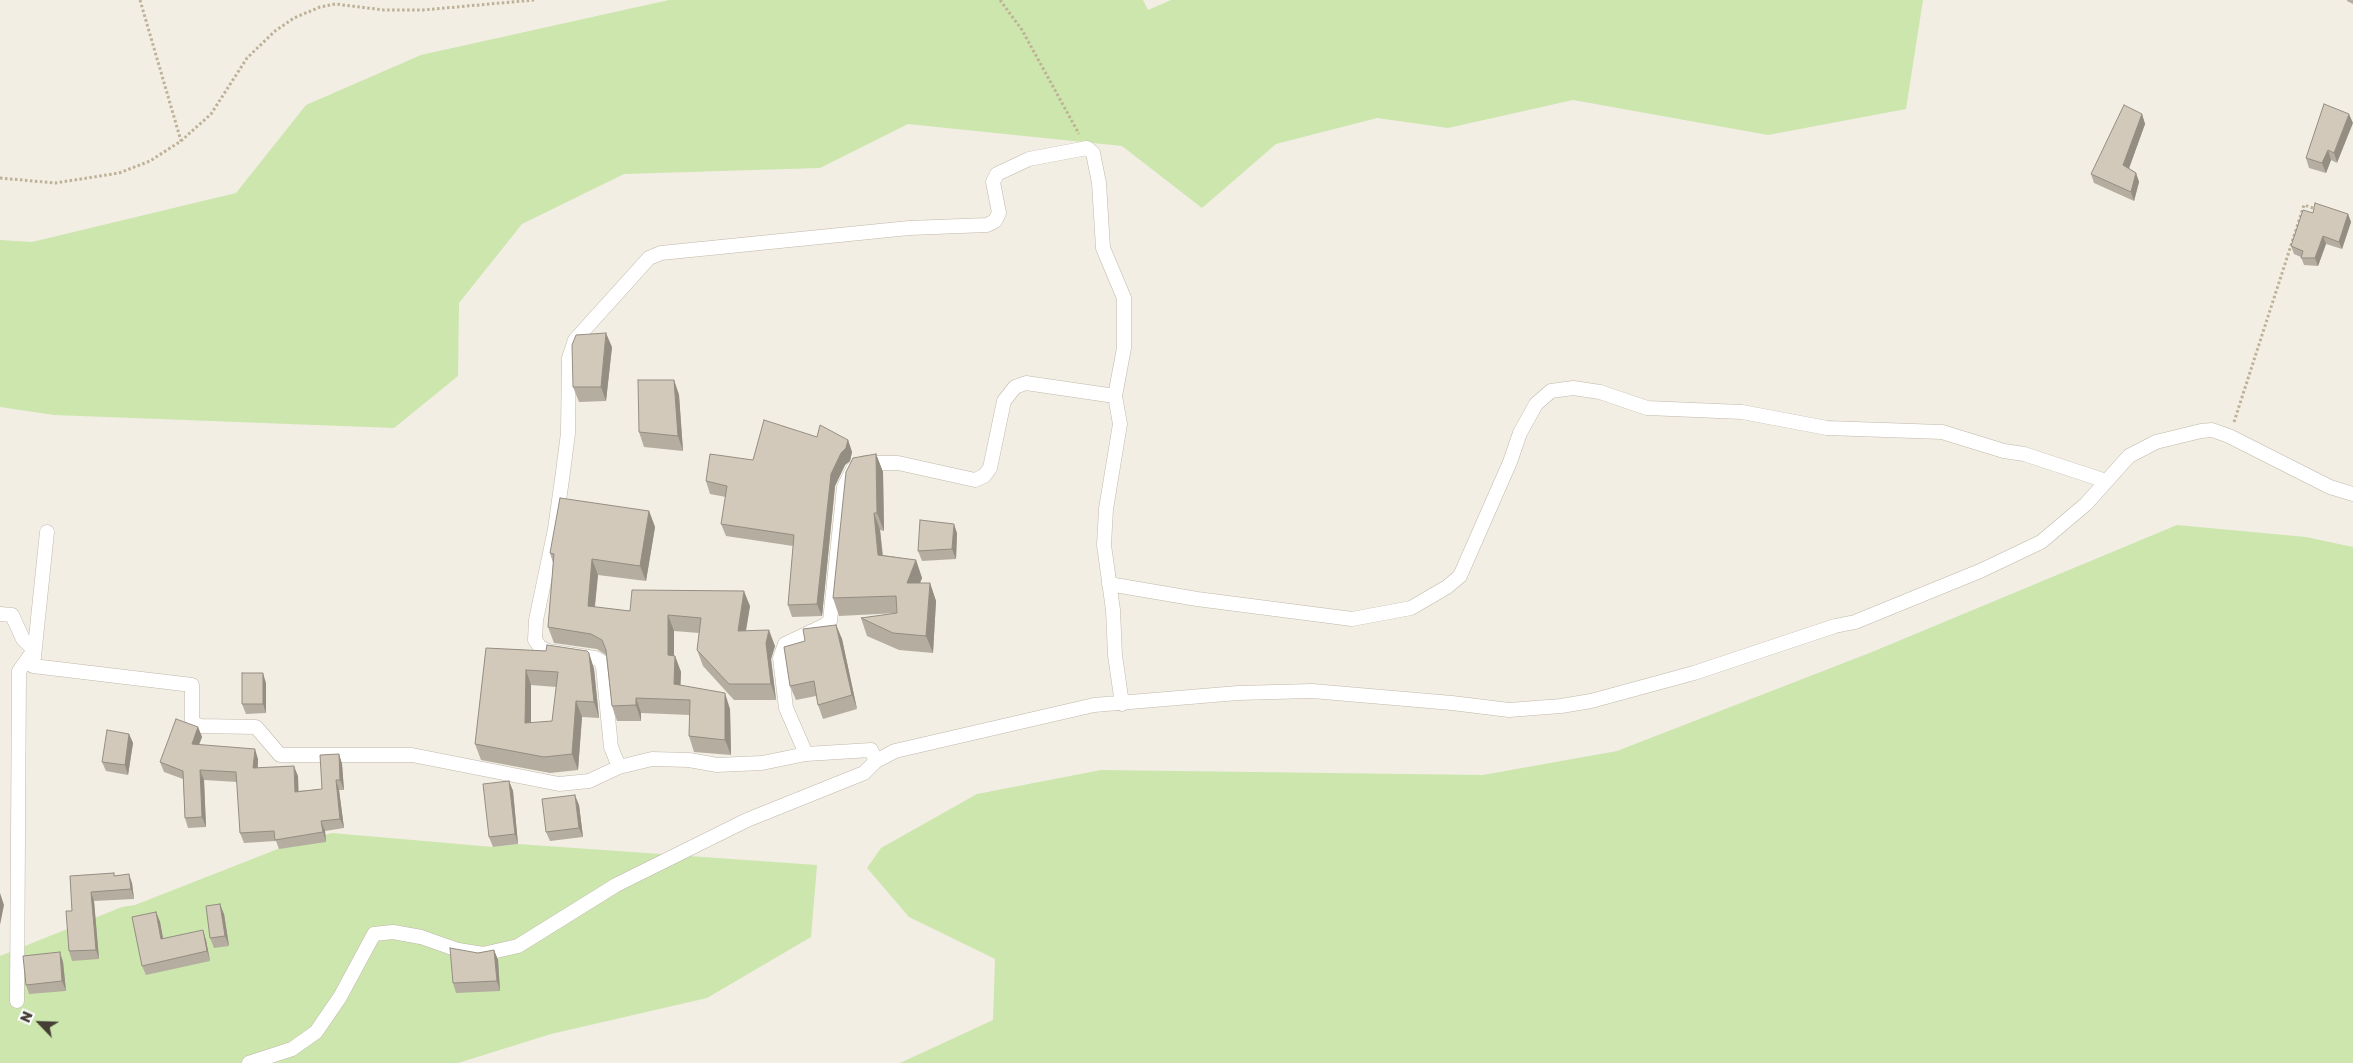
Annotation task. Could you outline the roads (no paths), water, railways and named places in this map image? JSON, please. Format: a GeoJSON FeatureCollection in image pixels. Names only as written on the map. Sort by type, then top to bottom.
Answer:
{"type":"FeatureCollection","features":[{"type":"Feature","properties":{"kind":"street"},"geometry":{"type":"LineString","coordinates":[[619,767],[611,747],[604,667],[601,661],[595,658],[548,651],[540,647],[535,640],[536,620],[555,529],[564,472],[568,433],[569,358],[575,340],[649,258],[661,253],[909,228],[987,225],[995,221],[999,213],[993,182],[997,174],[1029,159],[1087,148],[1093,153],[1099,183],[1102,248],[1124,298],[1124,348],[1116,396],[1120,424],[1106,509],[1104,545],[1113,610],[1115,655],[1122,704]]}},
{"type":"Feature","properties":{"kind":"street"},"geometry":{"type":"LineString","coordinates":[[806,754],[786,708],[780,658],[785,644],[825,626],[830,621],[844,487],[853,469],[864,463],[898,463],[975,480],[984,476],[990,468],[1004,401],[1015,387],[1026,382],[1116,396]]}},
{"type":"Feature","properties":{"kind":"street"},"geometry":{"type":"LineString","coordinates":[[1109,584],[1196,598],[1352,618],[1411,608],[1448,587],[1460,576],[1510,462],[1520,433],[1536,404],[1551,391],[1572,388],[1600,392],[1647,408],[1742,412],[1827,428],[1942,432],[2004,451],[2024,454],[2106,482]]}},
{"type":"Feature","properties":{"kind":"street"},"geometry":{"type":"LineString","coordinates":[[248,1063],[292,1048],[316,1032],[340,998],[374,934],[393,932],[421,937],[458,950],[483,954],[518,946],[616,885],[747,820],[864,773],[876,761],[895,751],[1094,705],[1238,693],[1312,692],[1509,710],[1562,706],[1591,701],[1694,673],[1835,626],[1855,622],[1980,571],[2040,542],[2086,504],[2130,456],[2156,442],[2200,431],[2212,430],[2229,436],[2330,487],[2353,494]]}},
{"type":"Feature","properties":{"kind":"street"},"geometry":{"type":"LineString","coordinates":[[47,532],[33,666],[192,685],[192,722],[200,726],[256,728],[280,755],[332,753],[412,755],[559,784],[589,781],[619,767],[652,759],[689,760],[717,765],[762,764],[806,754],[871,750],[876,761]]}},
{"type":"Feature","properties":{"kind":"street"},"geometry":{"type":"LineString","coordinates":[[0,614],[12,615],[23,639],[34,650]]}},
{"type":"Feature","properties":{"kind":"street"},"geometry":{"type":"LineString","coordinates":[[17,1001],[19,670],[34,650]]}}]}
